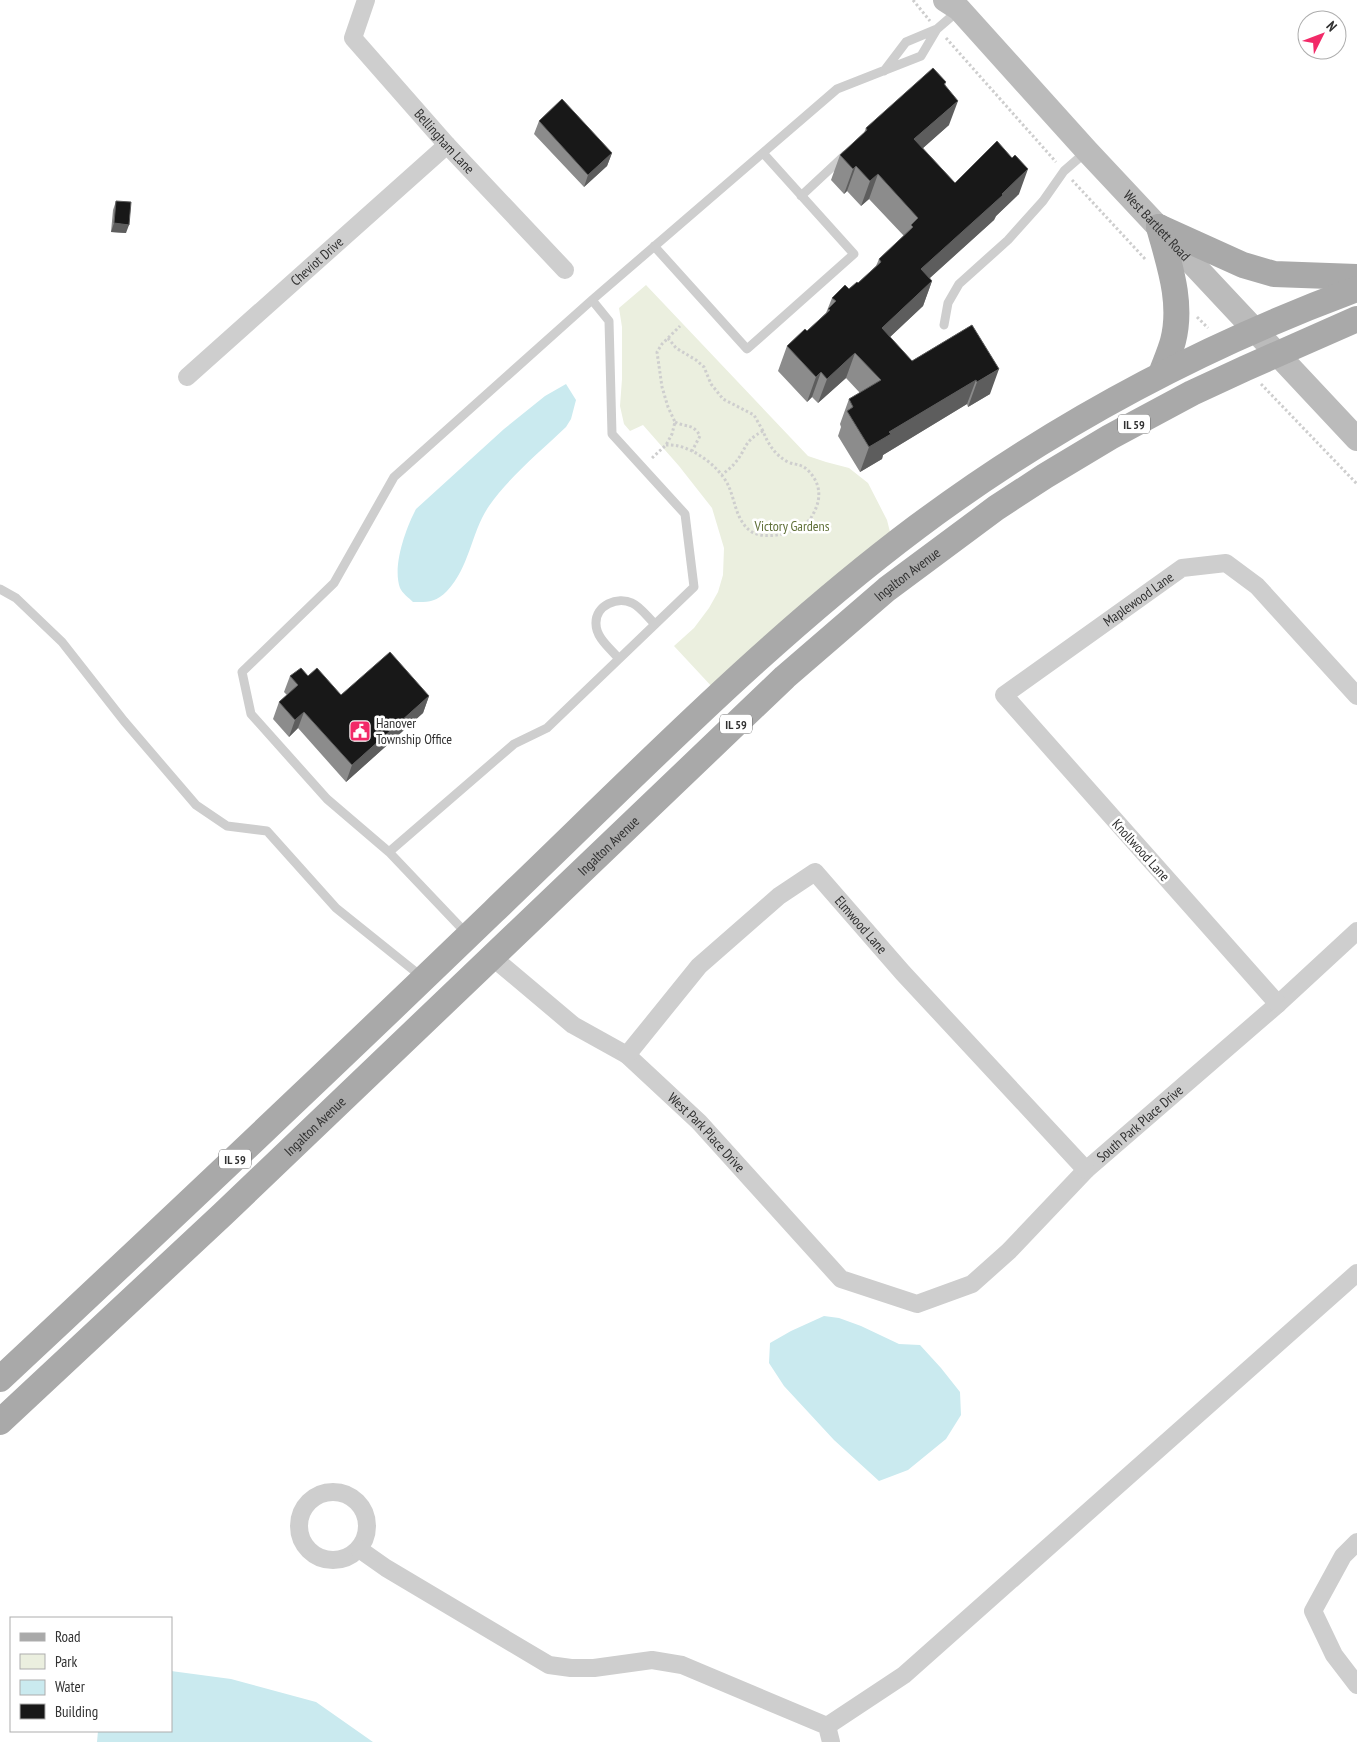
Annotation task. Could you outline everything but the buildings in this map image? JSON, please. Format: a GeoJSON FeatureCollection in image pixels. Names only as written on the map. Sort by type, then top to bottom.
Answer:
{"type":"FeatureCollection","features":[{"type":"Feature","properties":{"kind":"main road"},"geometry":{"type":"LineString","coordinates":[[1159,227],[1243,265],[1274,274],[1357,277]]}},
{"type":"Feature","properties":{"kind":"main road"},"geometry":{"type":"LineString","coordinates":[[1159,227],[1176,293],[1177,315],[1173,340],[1161,374]]}},
{"type":"Feature","properties":{"kind":"main road","name":"IL 59"},"geometry":{"type":"LineString","coordinates":[[0,1379],[202,1191],[718,697],[856,574],[915,528],[1041,442],[1161,374],[1256,329],[1357,289]]}},
{"type":"Feature","properties":{"kind":"main road","name":"IL 59"},"geometry":{"type":"LineString","coordinates":[[1278,354],[1357,319]]}},
{"type":"Feature","properties":{"kind":"main road","name":"Ingalton Avenue"},"geometry":{"type":"LineString","coordinates":[[0,1422],[216,1221],[491,956],[841,627],[910,571],[996,508],[1045,476],[1110,437],[1192,394],[1278,354]]}},
{"type":"Feature","properties":{"kind":"main road"},"geometry":{"type":"LineString","coordinates":[[469,936],[491,956]]}},
{"type":"Feature","properties":{"kind":"street","name":"Bellingham Lane"},"geometry":{"type":"LineString","coordinates":[[366,0],[352,38],[447,145],[565,270]]}},
{"type":"Feature","properties":{"kind":"street","name":"West Bartlett Road"},"geometry":{"type":"LineString","coordinates":[[954,3],[1087,151],[1256,329],[1357,439]]}},
{"type":"Feature","properties":{"kind":"street","name":"Cheviot Drive"},"geometry":{"type":"LineString","coordinates":[[187,377],[447,145]]}},
{"type":"Feature","properties":{"kind":"street","name":"Maplewood Lane"},"geometry":{"type":"LineString","coordinates":[[1004,696],[1182,568],[1226,563],[1257,586],[1357,696]]}},
{"type":"Feature","properties":{"kind":"street","name":"Knollwood Lane"},"geometry":{"type":"LineString","coordinates":[[1004,696],[1278,1004]]}},
{"type":"Feature","properties":{"kind":"street","name":"Elmwood Lane"},"geometry":{"type":"LineString","coordinates":[[627,1055],[699,966],[779,896],[816,872],[903,973],[1086,1170]]}},
{"type":"Feature","properties":{"kind":"street","name":"South Park Place Drive"},"geometry":{"type":"LineString","coordinates":[[918,1304],[972,1284],[1009,1251],[1086,1170],[1278,1004],[1357,931]]}},
{"type":"Feature","properties":{"kind":"street","name":"West Park Place Drive"},"geometry":{"type":"LineString","coordinates":[[491,956],[573,1025],[627,1055],[699,1122],[841,1279],[918,1304]]}},
{"type":"Feature","properties":{"kind":"street"},"geometry":{"type":"LineString","coordinates":[[359,1549],[386,1568],[549,1665],[571,1668],[594,1668],[652,1660],[682,1666],[829,1734],[904,1674],[1357,1273]]}},
{"type":"Feature","properties":{"kind":"street"},"geometry":{"type":"LineString","coordinates":[[1357,1542],[1342,1556],[1313,1611],[1334,1655],[1357,1685]]}},
{"type":"Feature","properties":{"kind":"lane"},"geometry":{"type":"LineString","coordinates":[[469,936],[389,852],[327,799],[251,714],[242,672],[334,583],[394,478],[592,300],[837,89],[921,56],[954,3]]}},
{"type":"Feature","properties":{"kind":"lane"},"geometry":{"type":"LineString","coordinates":[[884,72],[906,42],[937,29]]}},
{"type":"Feature","properties":{"kind":"lane"},"geometry":{"type":"LineString","coordinates":[[801,196],[850,150]]}},
{"type":"Feature","properties":{"kind":"lane"},"geometry":{"type":"LineString","coordinates":[[944,325],[948,303],[959,284],[1008,240],[1043,201],[1064,171],[1087,151]]}},
{"type":"Feature","properties":{"kind":"lane"},"geometry":{"type":"LineString","coordinates":[[654,246],[747,350],[854,254],[763,153]]}},
{"type":"Feature","properties":{"kind":"lane"},"geometry":{"type":"LineString","coordinates":[[389,852],[514,744],[547,728],[694,587],[685,514],[612,434],[609,321],[592,300]]}},
{"type":"Feature","properties":{"kind":"lane"},"geometry":{"type":"LineString","coordinates":[[0,589],[16,598],[62,642],[124,721],[196,804],[227,826],[267,831],[336,908],[424,979]]}},
{"type":"Feature","properties":{"kind":"lane"},"geometry":{"type":"LineString","coordinates":[[619,659],[601,638],[596,624],[599,613],[607,604],[620,599],[634,604],[655,624]]}},
{"type":"Feature","properties":{"kind":"path"},"geometry":{"type":"LineString","coordinates":[[913,0],[1064,171],[1150,264]]}},
{"type":"Feature","properties":{"kind":"path"},"geometry":{"type":"LineString","coordinates":[[1176,293],[1203,323]]}},
{"type":"Feature","properties":{"kind":"path"},"geometry":{"type":"LineString","coordinates":[[680,326],[662,344],[657,352],[662,387],[675,422],[682,426],[692,426],[700,436],[692,451]]}},
{"type":"Feature","properties":{"kind":"path"},"geometry":{"type":"LineString","coordinates":[[666,445],[675,444],[698,454],[722,475],[728,485],[740,518],[749,530],[762,534],[779,535],[796,530],[809,522],[816,511],[819,497],[813,475],[802,465],[790,463],[768,445],[754,415],[723,399],[711,384],[704,366],[676,348],[668,338]]}},
{"type":"Feature","properties":{"kind":"path"},"geometry":{"type":"LineString","coordinates":[[1262,384],[1357,484]]}},
{"type":"Feature","properties":{"kind":"path"},"geometry":{"type":"LineString","coordinates":[[652,458],[666,445],[672,434],[675,422]]}},
{"type":"Feature","properties":{"kind":"path"},"geometry":{"type":"LineString","coordinates":[[722,475],[735,463],[746,443],[762,431]]}},
{"type":"Feature","properties":{"kind":"green space","name":"Victory Gardens"},"geometry":{"type":"Polygon","coordinates":[[[646,285],[808,456],[849,468],[868,483],[887,520],[891,536],[714,689],[674,646],[694,628],[709,608],[718,592],[723,575],[724,548],[712,508],[643,425],[630,431],[624,424],[620,406],[622,327],[619,308],[646,285]]]}},
{"type":"Feature","properties":{"kind":"water"},"geometry":{"type":"Polygon","coordinates":[[[566,384],[576,400],[571,419],[566,427],[516,475],[489,506],[455,582],[439,598],[431,601],[413,602],[400,588],[398,569],[404,537],[416,509],[504,429],[545,396],[566,384]]]}},
{"type":"Feature","properties":{"kind":"water"},"geometry":{"type":"Polygon","coordinates":[[[824,1316],[839,1318],[861,1326],[899,1344],[920,1345],[960,1392],[961,1415],[946,1439],[908,1470],[879,1481],[834,1440],[784,1386],[769,1363],[770,1343],[824,1316]]]}},
{"type":"Feature","properties":{"kind":"water"},"geometry":{"type":"Polygon","coordinates":[[[172,1671],[231,1679],[316,1702],[373,1742],[97,1742],[98,1732],[172,1732],[172,1671]]]}},
{"type":"Feature","properties":{"kind":"place","name":"Hanover Township Office"},"geometry":{"type":"Point","coordinates":[360,731]}}]}
